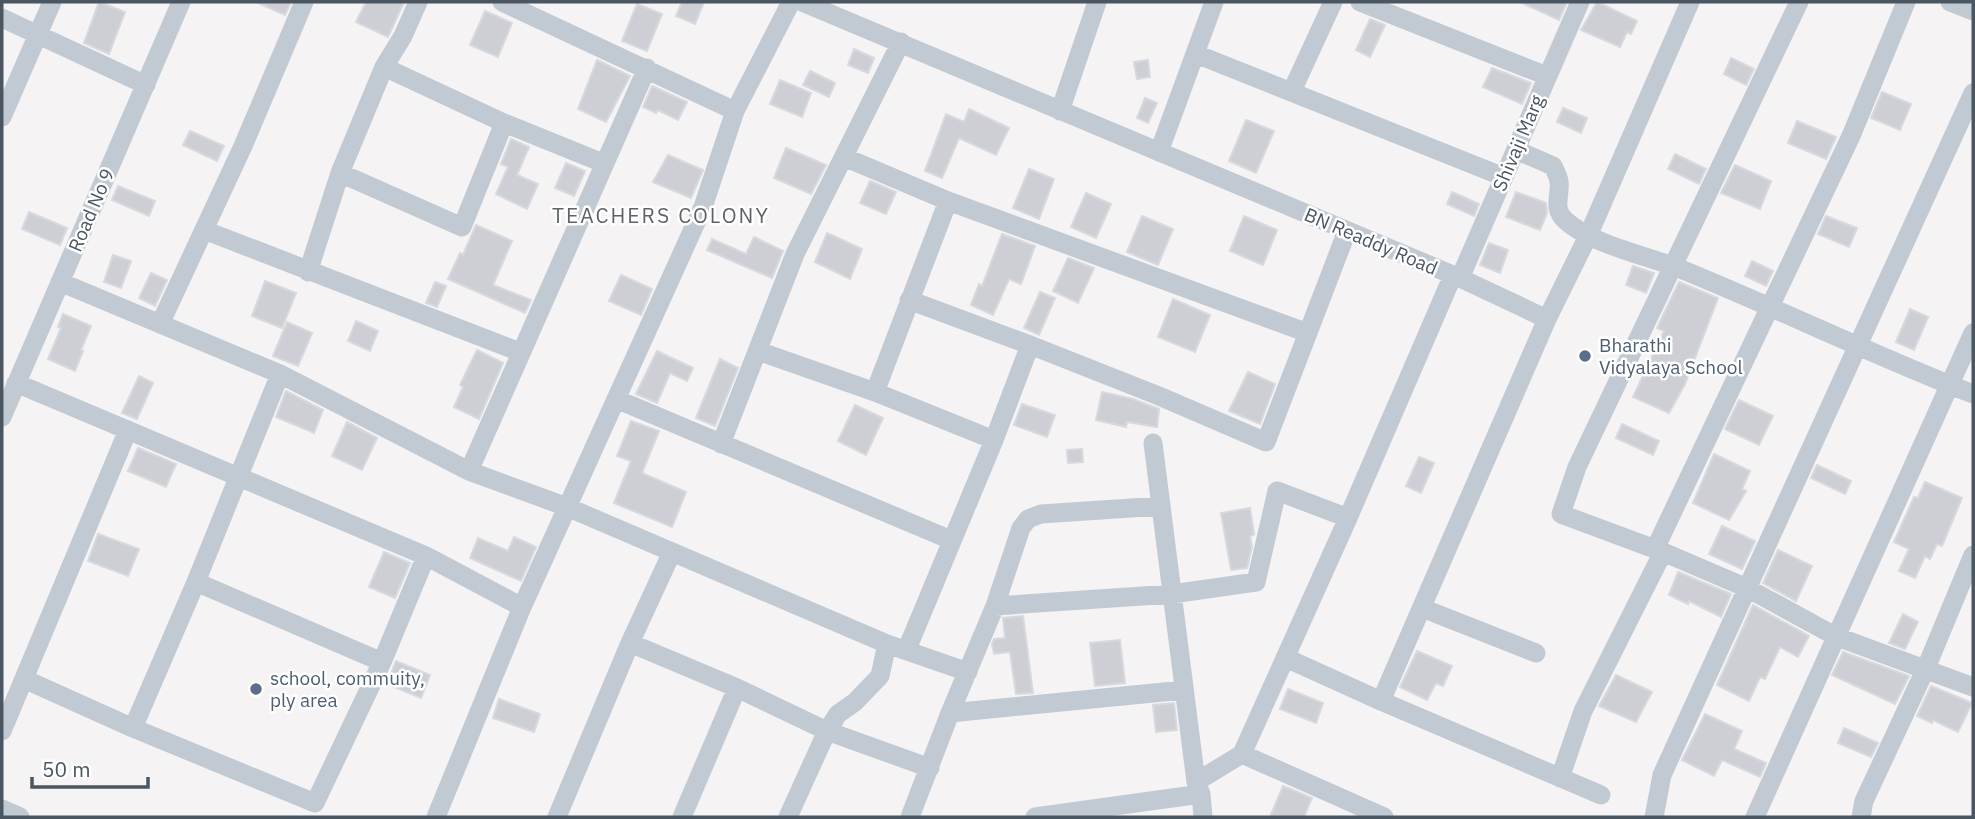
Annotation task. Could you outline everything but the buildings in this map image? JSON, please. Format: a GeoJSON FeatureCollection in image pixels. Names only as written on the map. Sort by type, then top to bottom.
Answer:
{"type":"FeatureCollection","features":[{"type":"Feature","properties":{"kind":"street"},"geometry":{"type":"LineString","coordinates":[[2,117],[52,2]]}},
{"type":"Feature","properties":{"kind":"street","name":"Road No 9"},"geometry":{"type":"LineString","coordinates":[[2,417],[181,2]]}},
{"type":"Feature","properties":{"kind":"street"},"geometry":{"type":"LineString","coordinates":[[160,322],[204,230],[304,2]]}},
{"type":"Feature","properties":{"kind":"street"},"geometry":{"type":"LineString","coordinates":[[308,272],[340,173],[384,67],[403,36],[418,2]]}},
{"type":"Feature","properties":{"kind":"street"},"geometry":{"type":"LineString","coordinates":[[502,2],[735,111]]}},
{"type":"Feature","properties":{"kind":"street"},"geometry":{"type":"LineString","coordinates":[[436,817],[522,607],[704,207],[735,111],[791,2]]}},
{"type":"Feature","properties":{"kind":"street","name":"BN Readdy Road"},"geometry":{"type":"LineString","coordinates":[[802,2],[1456,277],[1241,754]]}},
{"type":"Feature","properties":{"kind":"street"},"geometry":{"type":"LineString","coordinates":[[1060,111],[1096,2]]}},
{"type":"Feature","properties":{"kind":"street"},"geometry":{"type":"LineString","coordinates":[[1159,152],[1214,2]]}},
{"type":"Feature","properties":{"kind":"street"},"geometry":{"type":"LineString","coordinates":[[1292,91],[1333,2]]}},
{"type":"Feature","properties":{"kind":"street"},"geometry":{"type":"LineString","coordinates":[[1360,2],[1547,76]]}},
{"type":"Feature","properties":{"kind":"street","name":"Shivaji Marg"},"geometry":{"type":"LineString","coordinates":[[1456,277],[1504,177],[1580,2]]}},
{"type":"Feature","properties":{"kind":"street"},"geometry":{"type":"LineString","coordinates":[[1381,701],[1547,319],[1588,236],[1690,2]]}},
{"type":"Feature","properties":{"kind":"street"},"geometry":{"type":"LineString","coordinates":[[1799,2],[1577,467],[1562,513],[1747,588],[1835,636],[1973,687]]}},
{"type":"Feature","properties":{"kind":"street"},"geometry":{"type":"LineString","coordinates":[[1560,778],[1583,711],[1851,136],[1906,2]]}},
{"type":"Feature","properties":{"kind":"street"},"geometry":{"type":"LineString","coordinates":[[1950,2],[1973,11]]}},
{"type":"Feature","properties":{"kind":"street"},"geometry":{"type":"LineString","coordinates":[[2,18],[146,85]]}},
{"type":"Feature","properties":{"kind":"street"},"geometry":{"type":"LineString","coordinates":[[721,444],[795,254],[901,42]]}},
{"type":"Feature","properties":{"kind":"street"},"geometry":{"type":"LineString","coordinates":[[1196,54],[1504,177]]}},
{"type":"Feature","properties":{"kind":"street"},"geometry":{"type":"LineString","coordinates":[[384,67],[504,123],[603,163]]}},
{"type":"Feature","properties":{"kind":"street"},"geometry":{"type":"LineString","coordinates":[[469,471],[647,68]]}},
{"type":"Feature","properties":{"kind":"street"},"geometry":{"type":"LineString","coordinates":[[1654,817],[1662,775],[1973,93]]}},
{"type":"Feature","properties":{"kind":"street"},"geometry":{"type":"LineString","coordinates":[[340,173],[462,227],[504,123]]}},
{"type":"Feature","properties":{"kind":"street"},"geometry":{"type":"LineString","coordinates":[[1516,150],[1553,166],[1559,182],[1556,205],[1564,219],[1588,236],[1672,265],[1770,305],[1858,347],[1973,394]]}},
{"type":"Feature","properties":{"kind":"street"},"geometry":{"type":"LineString","coordinates":[[844,157],[948,201],[1308,333]]}},
{"type":"Feature","properties":{"kind":"street"},"geometry":{"type":"LineString","coordinates":[[875,392],[948,201]]}},
{"type":"Feature","properties":{"kind":"street"},"geometry":{"type":"LineString","coordinates":[[204,230],[520,352]]}},
{"type":"Feature","properties":{"kind":"street"},"geometry":{"type":"LineString","coordinates":[[909,300],[1159,396],[1266,442],[1347,231]]}},
{"type":"Feature","properties":{"kind":"street"},"geometry":{"type":"LineString","coordinates":[[1456,277],[1547,319]]}},
{"type":"Feature","properties":{"kind":"street"},"geometry":{"type":"LineString","coordinates":[[60,282],[280,374],[469,471],[567,507],[887,644],[968,672]]}},
{"type":"Feature","properties":{"kind":"street"},"geometry":{"type":"LineString","coordinates":[[1755,817],[1973,333]]}},
{"type":"Feature","properties":{"kind":"street"},"geometry":{"type":"LineString","coordinates":[[907,649],[994,440],[1030,345]]}},
{"type":"Feature","properties":{"kind":"street"},"geometry":{"type":"LineString","coordinates":[[758,351],[875,392],[994,440]]}},
{"type":"Feature","properties":{"kind":"street"},"geometry":{"type":"LineString","coordinates":[[133,728],[196,582],[280,374]]}},
{"type":"Feature","properties":{"kind":"street"},"geometry":{"type":"LineString","coordinates":[[16,383],[426,556],[522,607]]}},
{"type":"Feature","properties":{"kind":"street"},"geometry":{"type":"LineString","coordinates":[[616,399],[951,540]]}},
{"type":"Feature","properties":{"kind":"street"},"geometry":{"type":"LineString","coordinates":[[2,731],[128,430]]}},
{"type":"Feature","properties":{"kind":"street"},"geometry":{"type":"LineString","coordinates":[[1153,443],[1203,817]]}},
{"type":"Feature","properties":{"kind":"street"},"geometry":{"type":"LineString","coordinates":[[995,606],[1172,594],[1256,582],[1277,491],[1348,519]]}},
{"type":"Feature","properties":{"kind":"street"},"geometry":{"type":"LineString","coordinates":[[910,817],[995,606],[1021,528],[1028,519],[1041,514],[1161,506]]}},
{"type":"Feature","properties":{"kind":"street"},"geometry":{"type":"LineString","coordinates":[[557,817],[630,643],[672,552]]}},
{"type":"Feature","properties":{"kind":"street"},"geometry":{"type":"LineString","coordinates":[[1861,817],[1864,801],[1926,668],[1967,590],[1973,555]]}},
{"type":"Feature","properties":{"kind":"street"},"geometry":{"type":"LineString","coordinates":[[24,679],[313,810],[382,662],[426,556]]}},
{"type":"Feature","properties":{"kind":"street"},"geometry":{"type":"LineString","coordinates":[[196,582],[382,662]]}},
{"type":"Feature","properties":{"kind":"street"},"geometry":{"type":"LineString","coordinates":[[1422,608],[1535,653]]}},
{"type":"Feature","properties":{"kind":"street"},"geometry":{"type":"LineString","coordinates":[[630,643],[737,688],[827,731],[930,768]]}},
{"type":"Feature","properties":{"kind":"street"},"geometry":{"type":"LineString","coordinates":[[788,817],[827,731],[838,714],[855,702],[880,676],[887,644]]}},
{"type":"Feature","properties":{"kind":"street"},"geometry":{"type":"LineString","coordinates":[[1286,658],[1601,795]]}},
{"type":"Feature","properties":{"kind":"street"},"geometry":{"type":"LineString","coordinates":[[682,817],[737,688]]}},
{"type":"Feature","properties":{"kind":"street"},"geometry":{"type":"LineString","coordinates":[[950,713],[1184,690]]}},
{"type":"Feature","properties":{"kind":"street"},"geometry":{"type":"LineString","coordinates":[[1035,817],[1199,788],[1241,754],[1384,817]]}},
{"type":"Feature","properties":{"kind":"street"},"geometry":{"type":"LineString","coordinates":[[2,809],[20,817]]}},
{"type":"Feature","properties":{"kind":"place","name":"Bharathi Vidyalaya School"},"geometry":{"type":"Point","coordinates":[1585,356]}},
{"type":"Feature","properties":{"kind":"place","name":"school, commuity, ply area"},"geometry":{"type":"Point","coordinates":[256,689]}},
{"type":"Feature","properties":{"kind":"district","name":"TEACHERS COLONY"},"geometry":{"type":"Point","coordinates":[661,216]}}]}
